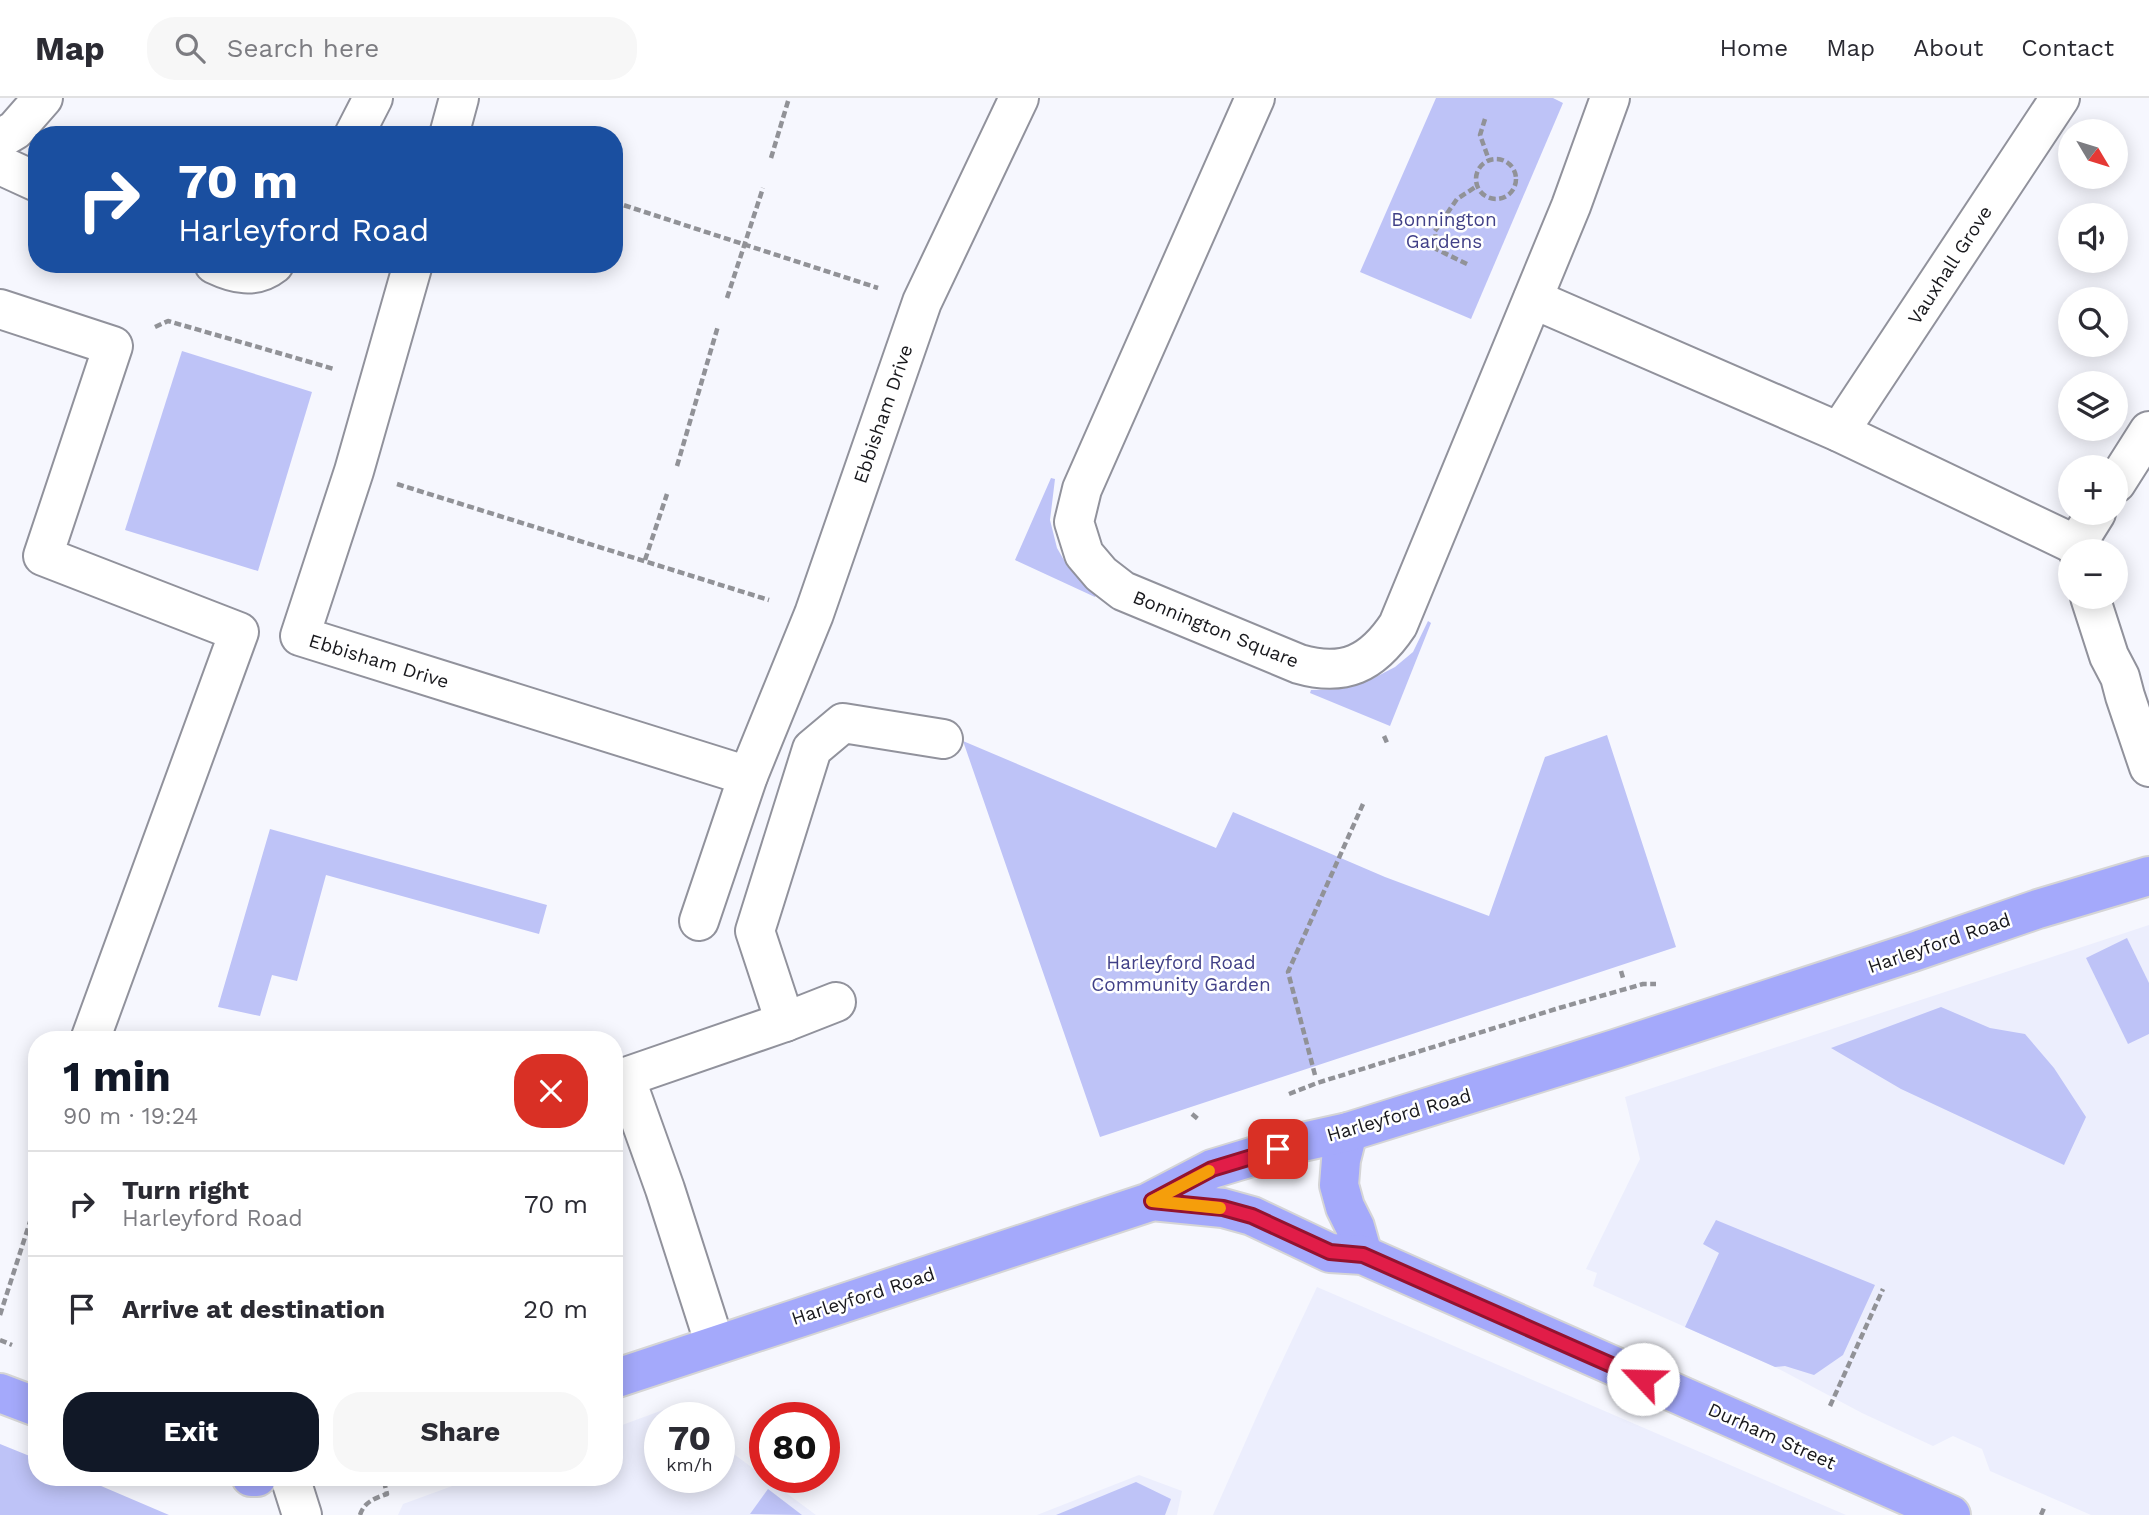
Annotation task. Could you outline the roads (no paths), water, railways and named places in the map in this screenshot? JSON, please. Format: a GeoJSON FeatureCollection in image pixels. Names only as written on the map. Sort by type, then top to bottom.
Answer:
{"type":"FeatureCollection","features":[{"type":"Feature","properties":{"kind":"highway","name":"Harleyford Road"},"geometry":{"type":"LineString","coordinates":[[623,1376],[1152,1201],[1212,1169],[1298,1143],[1348,1132],[1615,1049],[2038,909],[2149,876]]}},
{"type":"Feature","properties":{"kind":"highway"},"geometry":{"type":"LineString","coordinates":[[1348,1132],[1341,1160],[1339,1185],[1363,1255]]}},
{"type":"Feature","properties":{"kind":"highway","name":"Durham Street"},"geometry":{"type":"LineString","coordinates":[[1152,1201],[1223,1208],[1252,1216],[1330,1252],[1363,1255],[1951,1515]]}},
{"type":"Feature","properties":{"kind":"highway"},"geometry":{"type":"LineString","coordinates":[[0,1393],[28,1404]]}},
{"type":"Feature","properties":{"kind":"street"},"geometry":{"type":"LineString","coordinates":[[0,139],[15,130],[43,98]]}},
{"type":"Feature","properties":{"kind":"street"},"geometry":{"type":"LineString","coordinates":[[359,126],[373,98]]}},
{"type":"Feature","properties":{"kind":"street"},"geometry":{"type":"LineString","coordinates":[[451,126],[459,98]]}},
{"type":"Feature","properties":{"kind":"street","name":"Ebbisham Drive"},"geometry":{"type":"LineString","coordinates":[[699,921],[748,776],[814,614],[922,302],[1019,98]]}},
{"type":"Feature","properties":{"kind":"street","name":"Bonnington Square"},"geometry":{"type":"LineString","coordinates":[[1255,98],[1082,489],[1074,522],[1084,554],[1123,591],[1317,669],[1346,669],[1369,658],[1387,642],[1398,625],[1571,206],[1610,98]]}},
{"type":"Feature","properties":{"kind":"street","name":"Vauxhall Grove"},"geometry":{"type":"LineString","coordinates":[[1839,432],[2060,98]]}},
{"type":"Feature","properties":{"kind":"street"},"geometry":{"type":"LineString","coordinates":[[0,165],[28,178]]}},
{"type":"Feature","properties":{"kind":"street","name":"Ebbisham Drive"},"geometry":{"type":"LineString","coordinates":[[411,273],[354,471],[300,636],[748,776]]}},
{"type":"Feature","properties":{"kind":"street"},"geometry":{"type":"LineString","coordinates":[[1533,299],[1839,432],[2059,539]]}},
{"type":"Feature","properties":{"kind":"street"},"geometry":{"type":"LineString","coordinates":[[0,309],[113,346],[43,556],[239,632],[93,1031]]}},
{"type":"Feature","properties":{"kind":"street"},"geometry":{"type":"LineString","coordinates":[[2128,464],[2149,431]]}},
{"type":"Feature","properties":{"kind":"street"},"geometry":{"type":"LineString","coordinates":[[2094,609],[2109,656],[2120,677],[2149,767]]}},
{"type":"Feature","properties":{"kind":"street"},"geometry":{"type":"LineString","coordinates":[[785,1022],[755,931],[813,749],[843,723],[943,739]]}},
{"type":"Feature","properties":{"kind":"street"},"geometry":{"type":"LineString","coordinates":[[623,1078],[836,1002]]}},
{"type":"Feature","properties":{"kind":"street"},"geometry":{"type":"LineString","coordinates":[[623,1086],[665,1189],[715,1345]]}},
{"type":"Feature","properties":{"kind":"street"},"geometry":{"type":"LineString","coordinates":[[293,1486],[302,1515]]}},
{"type":"Feature","properties":{"kind":"park label","name":"Bonnington Gardens"},"geometry":{"type":"Point","coordinates":[1444,230]}},
{"type":"Feature","properties":{"kind":"park label","name":"Harleyford Road Community Garden"},"geometry":{"type":"Point","coordinates":[1181,973]}}]}
